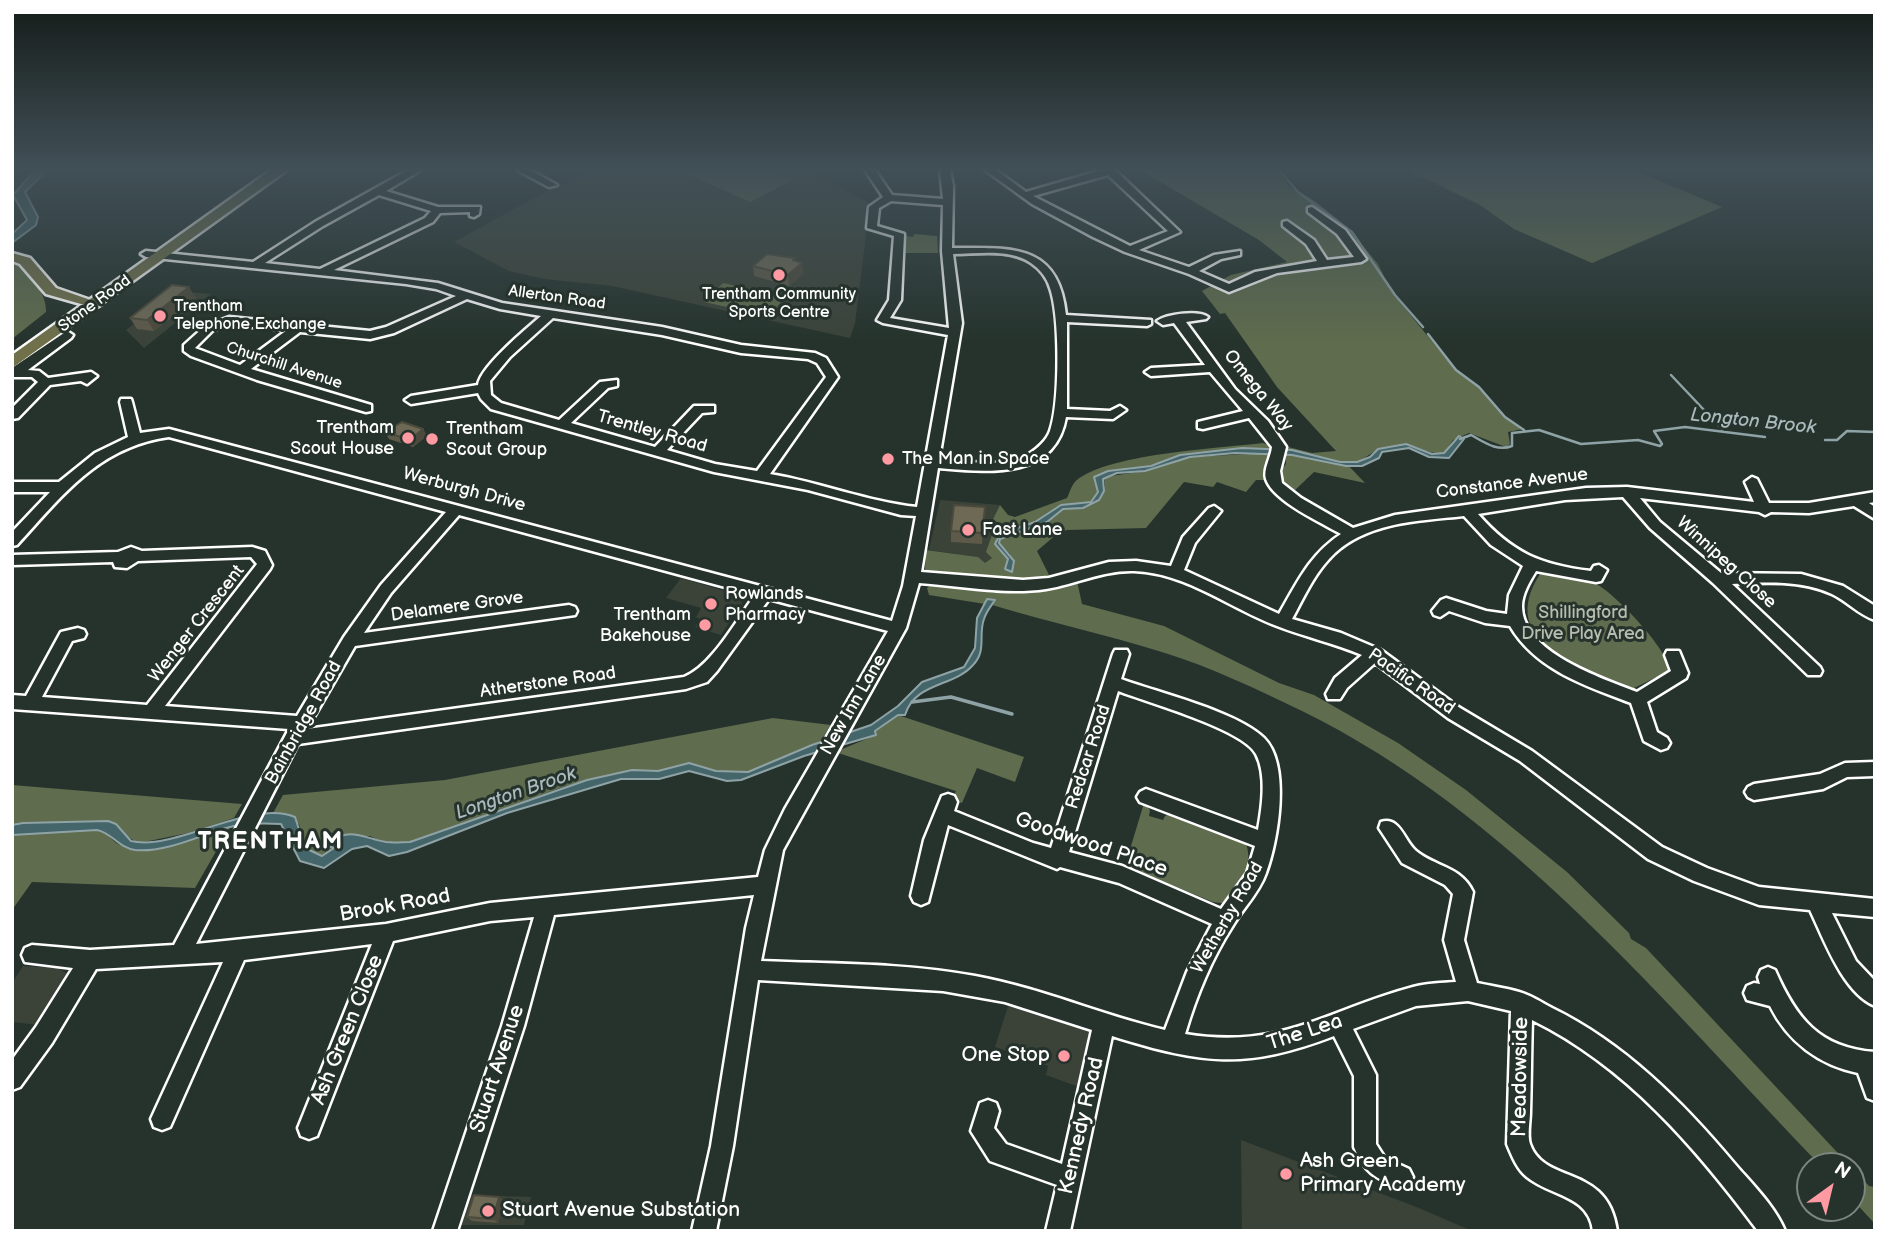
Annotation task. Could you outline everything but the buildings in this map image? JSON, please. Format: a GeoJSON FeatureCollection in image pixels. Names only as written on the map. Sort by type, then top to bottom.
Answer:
{"type":"FeatureCollection","features":[{"type":"Feature","properties":{"kind":"highway","name":"Stone Road"},"geometry":{"type":"LineString","coordinates":[[154,255],[188,228]]}},
{"type":"Feature","properties":{"kind":"highway","name":"Stone Road"},"geometry":{"type":"LineString","coordinates":[[12,351],[194,228]]}},
{"type":"Feature","properties":{"kind":"highway","name":"Stone Road"},"geometry":{"type":"LineString","coordinates":[[14,371],[88,302]]}},
{"type":"Feature","properties":{"kind":"main road"},"geometry":{"type":"LineString","coordinates":[[12,257],[25,261],[51,291],[88,302]]}},
{"type":"Feature","properties":{"kind":"street"},"geometry":{"type":"LineString","coordinates":[[255,265],[312,228]]}},
{"type":"Feature","properties":{"kind":"street"},"geometry":{"type":"LineString","coordinates":[[322,272],[413,228]]}},
{"type":"Feature","properties":{"kind":"street"},"geometry":{"type":"LineString","coordinates":[[872,228],[914,236]]}},
{"type":"Feature","properties":{"kind":"street","name":"New Inn Lane"},"geometry":{"type":"LineString","coordinates":[[704,1231],[722,1146],[765,886],[780,834],[898,628],[913,577],[955,332],[956,306],[947,251],[947,228]]}},
{"type":"Feature","properties":{"kind":"street"},"geometry":{"type":"LineString","coordinates":[[1088,228],[1129,250],[1190,271],[1229,289],[1239,282],[1283,268],[1361,259],[1336,228]]}},
{"type":"Feature","properties":{"kind":"street"},"geometry":{"type":"LineString","coordinates":[[1129,250],[1175,232],[1171,228]]}},
{"type":"Feature","properties":{"kind":"street"},"geometry":{"type":"LineString","coordinates":[[1292,228],[1310,242],[1325,263]]}},
{"type":"Feature","properties":{"kind":"street"},"geometry":{"type":"LineString","coordinates":[[899,234],[895,300],[878,319],[955,332]]}},
{"type":"Feature","properties":{"kind":"street"},"geometry":{"type":"LineString","coordinates":[[932,463],[1010,465],[1030,459],[1045,449],[1056,433],[1059,412],[1061,318],[1057,291],[1051,276],[1034,260],[1001,252],[947,251]]}},
{"type":"Feature","properties":{"kind":"street"},"geometry":{"type":"LineString","coordinates":[[1190,271],[1218,257],[1236,253]]}},
{"type":"Feature","properties":{"kind":"street","name":"Allerton Road"},"geometry":{"type":"LineString","coordinates":[[154,255],[406,281],[500,306],[822,361],[832,377],[760,477]]}},
{"type":"Feature","properties":{"kind":"street"},"geometry":{"type":"LineString","coordinates":[[242,370],[297,328],[380,333],[465,296]]}},
{"type":"Feature","properties":{"kind":"street"},"geometry":{"type":"LineString","coordinates":[[418,397],[483,388],[484,381],[506,355],[551,313]]}},
{"type":"Feature","properties":{"kind":"street"},"geometry":{"type":"LineString","coordinates":[[1163,321],[1202,317]]}},
{"type":"Feature","properties":{"kind":"street"},"geometry":{"type":"LineString","coordinates":[[1061,318],[1147,322]]}},
{"type":"Feature","properties":{"kind":"street","name":"Omega Way"},"geometry":{"type":"LineString","coordinates":[[1178,320],[1213,368],[1252,413],[1279,452],[1272,476],[1275,484],[1285,494],[1353,535]]}},
{"type":"Feature","properties":{"kind":"street","name":"Churchill Avenue"},"geometry":{"type":"LineString","coordinates":[[297,328],[221,323],[209,328],[188,348],[242,370],[326,391],[362,404]]}},
{"type":"Feature","properties":{"kind":"street"},"geometry":{"type":"LineString","coordinates":[[14,371],[67,335]]}},
{"type":"Feature","properties":{"kind":"street"},"geometry":{"type":"LineString","coordinates":[[1160,373],[1213,368]]}},
{"type":"Feature","properties":{"kind":"street"},"geometry":{"type":"LineString","coordinates":[[14,371],[35,374],[46,382]]}},
{"type":"Feature","properties":{"kind":"street"},"geometry":{"type":"LineString","coordinates":[[13,415],[46,382],[91,376],[87,380]]}},
{"type":"Feature","properties":{"kind":"street"},"geometry":{"type":"LineString","coordinates":[[562,424],[606,383]]}},
{"type":"Feature","properties":{"kind":"street","name":"Trentley Road"},"geometry":{"type":"LineString","coordinates":[[483,388],[488,400],[496,406],[658,452],[760,477],[808,485],[901,510],[923,512]]}},
{"type":"Feature","properties":{"kind":"street"},"geometry":{"type":"LineString","coordinates":[[126,402],[134,437]]}},
{"type":"Feature","properties":{"kind":"street"},"geometry":{"type":"LineString","coordinates":[[658,452],[701,408]]}},
{"type":"Feature","properties":{"kind":"street"},"geometry":{"type":"LineString","coordinates":[[1059,412],[1118,414]]}},
{"type":"Feature","properties":{"kind":"street"},"geometry":{"type":"LineString","coordinates":[[1208,422],[1252,413]]}},
{"type":"Feature","properties":{"kind":"street","name":"Werburgh Drive"},"geometry":{"type":"LineString","coordinates":[[12,541],[88,461],[134,437],[169,433],[186,435],[898,628]]}},
{"type":"Feature","properties":{"kind":"street"},"geometry":{"type":"LineString","coordinates":[[12,487],[64,487]]}},
{"type":"Feature","properties":{"kind":"street"},"geometry":{"type":"LineString","coordinates":[[1759,488],[1765,510]]}},
{"type":"Feature","properties":{"kind":"street","name":"Constance Avenue"},"geometry":{"type":"LineString","coordinates":[[1282,622],[1318,563],[1332,547],[1353,535],[1397,519],[1468,511],[1560,494],[1627,492],[1765,510],[1830,507],[1875,497]]}},
{"type":"Feature","properties":{"kind":"street","name":"Winnipeg Close"},"geometry":{"type":"LineString","coordinates":[[1627,492],[1655,525],[1811,663]]}},
{"type":"Feature","properties":{"kind":"street"},"geometry":{"type":"LineString","coordinates":[[1857,502],[1875,514]]}},
{"type":"Feature","properties":{"kind":"street","name":"Bainbridge Road"},"geometry":{"type":"LineString","coordinates":[[179,956],[297,731],[350,641],[386,589],[456,509]]}},
{"type":"Feature","properties":{"kind":"street"},"geometry":{"type":"LineString","coordinates":[[1468,511],[1501,548],[1531,565],[1601,577]]}},
{"type":"Feature","properties":{"kind":"street"},"geometry":{"type":"LineString","coordinates":[[1176,572],[1188,541],[1214,516]]}},
{"type":"Feature","properties":{"kind":"street","name":"Wenger Crescent"},"geometry":{"type":"LineString","coordinates":[[12,561],[120,557],[131,552],[137,556],[252,552],[260,555],[265,565],[261,573],[151,712]]}},
{"type":"Feature","properties":{"kind":"street"},"geometry":{"type":"LineString","coordinates":[[1531,565],[1518,592],[1514,607],[1516,621],[1535,647],[1558,663],[1638,699],[1687,678],[1672,655]]}},
{"type":"Feature","properties":{"kind":"street","name":"Pacific Road"},"geometry":{"type":"LineString","coordinates":[[913,577],[1023,586],[1049,583],[1109,567],[1136,566],[1176,572],[1282,622],[1335,637],[1375,654],[1454,713],[1526,756],[1655,853],[1700,875],[1759,896],[1875,908]]}},
{"type":"Feature","properties":{"kind":"street"},"geometry":{"type":"LineString","coordinates":[[1718,579],[1802,578],[1843,591],[1875,614]]}},
{"type":"Feature","properties":{"kind":"street","name":"Atherstone Road"},"geometry":{"type":"LineString","coordinates":[[297,731],[686,682],[701,677],[711,667],[766,592]]}},
{"type":"Feature","properties":{"kind":"street"},"geometry":{"type":"LineString","coordinates":[[1442,604],[1485,617],[1516,621]]}},
{"type":"Feature","properties":{"kind":"street","name":"Delamere Grove"},"geometry":{"type":"LineString","coordinates":[[350,641],[569,611]]}},
{"type":"Feature","properties":{"kind":"street"},"geometry":{"type":"LineString","coordinates":[[31,703],[67,636],[78,634]]}},
{"type":"Feature","properties":{"kind":"street","name":"Redcar Road"},"geometry":{"type":"LineString","coordinates":[[1057,860],[1121,654]]}},
{"type":"Feature","properties":{"kind":"street"},"geometry":{"type":"LineString","coordinates":[[1341,689],[1375,654]]}},
{"type":"Feature","properties":{"kind":"street","name":"Wetherby Road"},"geometry":{"type":"LineString","coordinates":[[1112,683],[1231,727],[1261,746],[1270,759],[1265,841],[1256,876],[1225,920],[1185,996],[1172,1041]]}},
{"type":"Feature","properties":{"kind":"street"},"geometry":{"type":"LineString","coordinates":[[1638,699],[1650,739]]}},
{"type":"Feature","properties":{"kind":"street"},"geometry":{"type":"LineString","coordinates":[[12,702],[151,712],[297,731]]}},
{"type":"Feature","properties":{"kind":"street"},"geometry":{"type":"LineString","coordinates":[[1755,792],[1823,781],[1845,770],[1875,769]]}},
{"type":"Feature","properties":{"kind":"street"},"geometry":{"type":"LineString","coordinates":[[1153,803],[1265,841]]}},
{"type":"Feature","properties":{"kind":"street","name":"Goodwood Place"},"geometry":{"type":"LineString","coordinates":[[921,896],[933,840],[945,809],[1057,860],[1122,875],[1225,920]]}},
{"type":"Feature","properties":{"kind":"street"},"geometry":{"type":"LineString","coordinates":[[1388,828],[1409,857],[1452,879],[1463,892],[1454,940],[1469,991]]}},
{"type":"Feature","properties":{"kind":"street","name":"Brook Road"},"geometry":{"type":"LineString","coordinates":[[32,955],[90,960],[239,951],[386,933],[490,912],[765,886]]}},
{"type":"Feature","properties":{"kind":"street"},"geometry":{"type":"LineString","coordinates":[[1817,904],[1849,968],[1875,996]]}},
{"type":"Feature","properties":{"kind":"street","name":"Stuart Avenue"},"geometry":{"type":"LineString","coordinates":[[445,1231],[513,1026],[547,906]]}},
{"type":"Feature","properties":{"kind":"street","name":"Ash Green Close"},"geometry":{"type":"LineString","coordinates":[[309,1128],[386,933]]}},
{"type":"Feature","properties":{"kind":"street"},"geometry":{"type":"LineString","coordinates":[[162,1119],[239,951]]}},
{"type":"Feature","properties":{"kind":"street"},"geometry":{"type":"LineString","coordinates":[[12,1079],[44,1035],[90,960]]}},
{"type":"Feature","properties":{"kind":"street","name":"The Lea"},"geometry":{"type":"LineString","coordinates":[[750,970],[946,981],[1004,991],[1172,1041],[1239,1051],[1285,1044],[1434,991],[1469,991],[1522,1004],[1567,1025],[1655,1093],[1705,1145],[1773,1231]]}},
{"type":"Feature","properties":{"kind":"street"},"geometry":{"type":"LineString","coordinates":[[1766,989],[1791,1025],[1811,1043],[1836,1055],[1870,1063],[1875,1090]]}},
{"type":"Feature","properties":{"kind":"street","name":"Meadowside"},"geometry":{"type":"LineString","coordinates":[[1522,1004],[1518,1144],[1526,1161],[1540,1173],[1592,1197],[1605,1217],[1605,1231]]}},
{"type":"Feature","properties":{"kind":"street","name":"Kennedy Road"},"geometry":{"type":"LineString","coordinates":[[1058,1231],[1105,1021]]}},
{"type":"Feature","properties":{"kind":"street"},"geometry":{"type":"LineString","coordinates":[[1339,1023],[1365,1075],[1365,1147],[1377,1167],[1401,1177]]}},
{"type":"Feature","properties":{"kind":"street"},"geometry":{"type":"LineString","coordinates":[[988,1111],[982,1131],[998,1153],[1069,1178]]}},
{"type":"Feature","properties":{"kind":"shaded area"},"geometry":{"type":"Polygon","coordinates":[[[479,228],[867,228],[855,323],[850,338],[612,286],[544,279],[509,271],[454,242],[479,228]]]}},
{"type":"Feature","properties":{"kind":"shaded area"},"geometry":{"type":"Polygon","coordinates":[[[176,291],[211,294],[144,348],[126,330],[176,291]]]}},
{"type":"Feature","properties":{"kind":"shaded area"},"geometry":{"type":"Polygon","coordinates":[[[940,500],[1000,505],[993,519],[1001,526],[992,558],[985,564],[977,557],[929,550],[940,500]]]}},
{"type":"Feature","properties":{"kind":"shaded area"},"geometry":{"type":"Polygon","coordinates":[[[681,578],[742,596],[744,600],[721,635],[695,627],[700,619],[696,617],[701,608],[666,598],[681,578]]]}},
{"type":"Feature","properties":{"kind":"shaded area"},"geometry":{"type":"Polygon","coordinates":[[[23,966],[58,968],[72,977],[40,1025],[12,1022],[12,983],[23,966]]]}},
{"type":"Feature","properties":{"kind":"shaded area"},"geometry":{"type":"Polygon","coordinates":[[[1012,994],[1105,1021],[1090,1091],[1046,1075],[1048,1066],[995,1047],[1012,994]]]}},
{"type":"Feature","properties":{"kind":"shaded area","name":"Ash Green Primary Academy"},"geometry":{"type":"Polygon","coordinates":[[[1241,1140],[1419,1208],[1472,1231],[1242,1231],[1241,1140]]]}},
{"type":"Feature","properties":{"kind":"shaded area"},"geometry":{"type":"Polygon","coordinates":[[[468,1195],[531,1197],[524,1225],[459,1225],[468,1195]]]}},
{"type":"Feature","properties":{"kind":"green space"},"geometry":{"type":"Polygon","coordinates":[[[1239,228],[1348,228],[1378,264],[1391,291],[1452,366],[1479,387],[1505,417],[1523,429],[1508,432],[1510,444],[1506,447],[1469,433],[1453,440],[1444,453],[1402,445],[1380,449],[1359,461],[1346,463],[1365,483],[1314,472],[1293,492],[1283,485],[1280,472],[1286,464],[1284,446],[1312,453],[1336,451],[1277,387],[1225,313],[1220,314],[1202,291],[1231,275],[1287,262],[1239,228]]]}},
{"type":"Feature","properties":{"kind":"green space"},"geometry":{"type":"Polygon","coordinates":[[[1513,228],[1673,228],[1592,263],[1513,228]]]}},
{"type":"Feature","properties":{"kind":"green space"},"geometry":{"type":"Polygon","coordinates":[[[914,234],[937,236],[938,253],[905,253],[906,236],[913,237],[914,234]]]}},
{"type":"Feature","properties":{"kind":"green space"},"geometry":{"type":"Polygon","coordinates":[[[12,261],[25,269],[36,282],[46,305],[46,312],[12,339],[12,261]]]}},
{"type":"Feature","properties":{"kind":"green space"},"geometry":{"type":"Polygon","coordinates":[[[723,283],[786,296],[769,316],[704,302],[723,283]]]}},
{"type":"Feature","properties":{"kind":"green space"},"geometry":{"type":"Polygon","coordinates":[[[1263,443],[1269,445],[1269,449],[1242,448],[1180,455],[1151,466],[1094,477],[1098,492],[1091,502],[1099,500],[1105,486],[1104,477],[1145,471],[1190,457],[1269,453],[1266,480],[1256,480],[1246,492],[1217,482],[1213,487],[1184,482],[1146,528],[1067,530],[1058,533],[1037,551],[1050,577],[1018,581],[929,573],[925,569],[926,550],[978,557],[985,563],[992,558],[986,552],[993,532],[1001,526],[993,519],[1000,505],[1008,515],[1015,517],[1067,498],[1074,483],[1088,473],[1109,465],[1192,450],[1263,443]],[[1091,502],[1061,505],[1035,522],[1000,534],[995,544],[1008,559],[1005,569],[1012,572],[1010,554],[999,543],[1000,539],[1047,522],[1063,509],[1091,502]]]}},
{"type":"Feature","properties":{"kind":"green space","name":"Shillingford Drive Play Area"},"geometry":{"type":"Polygon","coordinates":[[[1540,574],[1578,578],[1592,582],[1606,591],[1652,638],[1667,662],[1669,671],[1632,689],[1590,672],[1550,650],[1536,635],[1528,618],[1529,598],[1540,574]]]}},
{"type":"Feature","properties":{"kind":"green space"},"geometry":{"type":"Polygon","coordinates":[[[1077,581],[1082,604],[1164,626],[1279,683],[1314,695],[1398,743],[1466,790],[1567,872],[1629,933],[1631,939],[1646,948],[1837,1152],[1808,1152],[1580,915],[1516,857],[1449,802],[1378,753],[1302,711],[1234,679],[1182,659],[992,605],[995,600],[987,599],[985,604],[929,595],[927,588],[932,584],[1042,590],[1077,581]]]}},
{"type":"Feature","properties":{"kind":"green space"},"geometry":{"type":"Polygon","coordinates":[[[898,715],[1024,757],[1015,782],[977,768],[962,803],[952,800],[956,791],[835,752],[876,735],[875,732],[898,715]]]}},
{"type":"Feature","properties":{"kind":"green space"},"geometry":{"type":"Polygon","coordinates":[[[773,718],[831,725],[820,742],[748,772],[716,771],[690,763],[658,771],[632,770],[612,774],[566,786],[410,842],[383,842],[370,836],[335,838],[329,846],[334,848],[322,856],[305,848],[299,824],[272,815],[283,795],[445,780],[773,718]]]}},
{"type":"Feature","properties":{"kind":"green space"},"geometry":{"type":"Polygon","coordinates":[[[12,785],[242,804],[234,818],[188,833],[139,843],[108,821],[12,825],[12,785]]]}},
{"type":"Feature","properties":{"kind":"green space"},"geometry":{"type":"Polygon","coordinates":[[[1144,803],[1150,810],[1149,816],[1163,820],[1172,813],[1245,841],[1248,849],[1247,865],[1229,904],[1213,902],[1125,866],[1144,803]]]}},
{"type":"Feature","properties":{"kind":"green space"},"geometry":{"type":"Polygon","coordinates":[[[230,827],[195,888],[32,882],[12,910],[12,835],[97,830],[120,845],[144,849],[191,840],[230,827]]]}},
{"type":"Feature","properties":{"kind":"green space"},"geometry":{"type":"Polygon","coordinates":[[[1866,1183],[1875,1187],[1875,1224],[1866,1214],[1866,1183]]]}},
{"type":"Feature","properties":{"kind":"water"},"geometry":{"type":"Polygon","coordinates":[[[18,228],[32,228],[12,243],[12,234],[18,228]]]}},
{"type":"Feature","properties":{"kind":"water"},"geometry":{"type":"Polygon","coordinates":[[[1459,436],[1464,439],[1449,458],[1429,457],[1409,448],[1382,452],[1379,458],[1362,466],[1346,466],[1292,455],[1235,453],[1190,457],[1145,471],[1117,473],[1103,479],[1104,491],[1099,500],[1083,508],[1063,509],[1047,522],[1000,539],[999,543],[1014,561],[1012,572],[1005,569],[1008,559],[995,544],[1000,534],[1035,522],[1061,505],[1091,502],[1098,492],[1094,477],[1108,471],[1151,466],[1180,455],[1242,448],[1292,450],[1340,462],[1357,462],[1370,457],[1378,449],[1406,444],[1432,454],[1444,453],[1459,436]]]}},
{"type":"Feature","properties":{"kind":"water"},"geometry":{"type":"Polygon","coordinates":[[[987,599],[995,600],[982,625],[980,654],[965,672],[917,696],[905,715],[898,715],[875,731],[876,735],[804,756],[741,780],[727,781],[689,771],[659,779],[621,779],[507,813],[407,852],[389,856],[367,846],[352,849],[324,868],[300,861],[281,824],[233,826],[170,846],[146,850],[129,849],[97,830],[12,835],[12,825],[23,823],[108,821],[116,824],[131,841],[149,842],[169,839],[257,814],[277,813],[295,817],[305,848],[322,856],[334,848],[328,846],[330,842],[344,835],[358,835],[386,842],[410,842],[587,780],[632,770],[658,771],[689,763],[716,771],[748,772],[812,745],[871,725],[898,706],[922,682],[964,667],[975,648],[977,618],[987,599]]]}},
{"type":"Feature","properties":{"kind":"waterway"},"geometry":{"type":"LineString","coordinates":[[1347,228],[1395,295],[1423,327]]}},
{"type":"Feature","properties":{"kind":"waterway"},"geometry":{"type":"LineString","coordinates":[[1428,334],[1456,370],[1479,387],[1505,417],[1524,430]]}},
{"type":"Feature","properties":{"kind":"waterway"},"geometry":{"type":"LineString","coordinates":[[1671,375],[1723,430]]}},
{"type":"Feature","properties":{"kind":"waterway","name":"Longton Brook"},"geometry":{"type":"LineString","coordinates":[[1460,439],[1471,435],[1491,445],[1506,448],[1512,446],[1512,433],[1539,430],[1581,444],[1638,440],[1660,446],[1662,444],[1654,431],[1685,427],[1765,437]]}},
{"type":"Feature","properties":{"kind":"waterway","name":"Longton Brook"},"geometry":{"type":"LineString","coordinates":[[1825,440],[1837,440],[1847,431],[1875,432]]}},
{"type":"Feature","properties":{"kind":"waterway"},"geometry":{"type":"LineString","coordinates":[[912,702],[951,697],[1012,714]]}},
{"type":"Feature","properties":{"kind":"place","name":"Trentham Community Sports Centre"},"geometry":{"type":"Point","coordinates":[779,275]}},
{"type":"Feature","properties":{"kind":"place","name":"Trentham Telephone Exchange"},"geometry":{"type":"Point","coordinates":[160,316]}},
{"type":"Feature","properties":{"kind":"place","name":"Trentham Scout House"},"geometry":{"type":"Point","coordinates":[408,438]}},
{"type":"Feature","properties":{"kind":"place","name":"Trentham Scout Group"},"geometry":{"type":"Point","coordinates":[432,439]}},
{"type":"Feature","properties":{"kind":"place","name":"The Man in Space"},"geometry":{"type":"Point","coordinates":[888,459]}},
{"type":"Feature","properties":{"kind":"place","name":"Fast Lane"},"geometry":{"type":"Point","coordinates":[968,530]}},
{"type":"Feature","properties":{"kind":"place","name":"Rowlands Pharmacy"},"geometry":{"type":"Point","coordinates":[711,604]}},
{"type":"Feature","properties":{"kind":"place","name":"Trentham Bakehouse"},"geometry":{"type":"Point","coordinates":[705,625]}},
{"type":"Feature","properties":{"kind":"place","name":"One Stop"},"geometry":{"type":"Point","coordinates":[1064,1056]}},
{"type":"Feature","properties":{"kind":"place","name":"Ash Green Primary Academy"},"geometry":{"type":"Point","coordinates":[1286,1174]}},
{"type":"Feature","properties":{"kind":"place","name":"Stuart Avenue Substation"},"geometry":{"type":"Point","coordinates":[488,1211]}},
{"type":"Feature","properties":{"kind":"district","name":"TRENTHAM"},"geometry":{"type":"Point","coordinates":[271,843]}}]}
